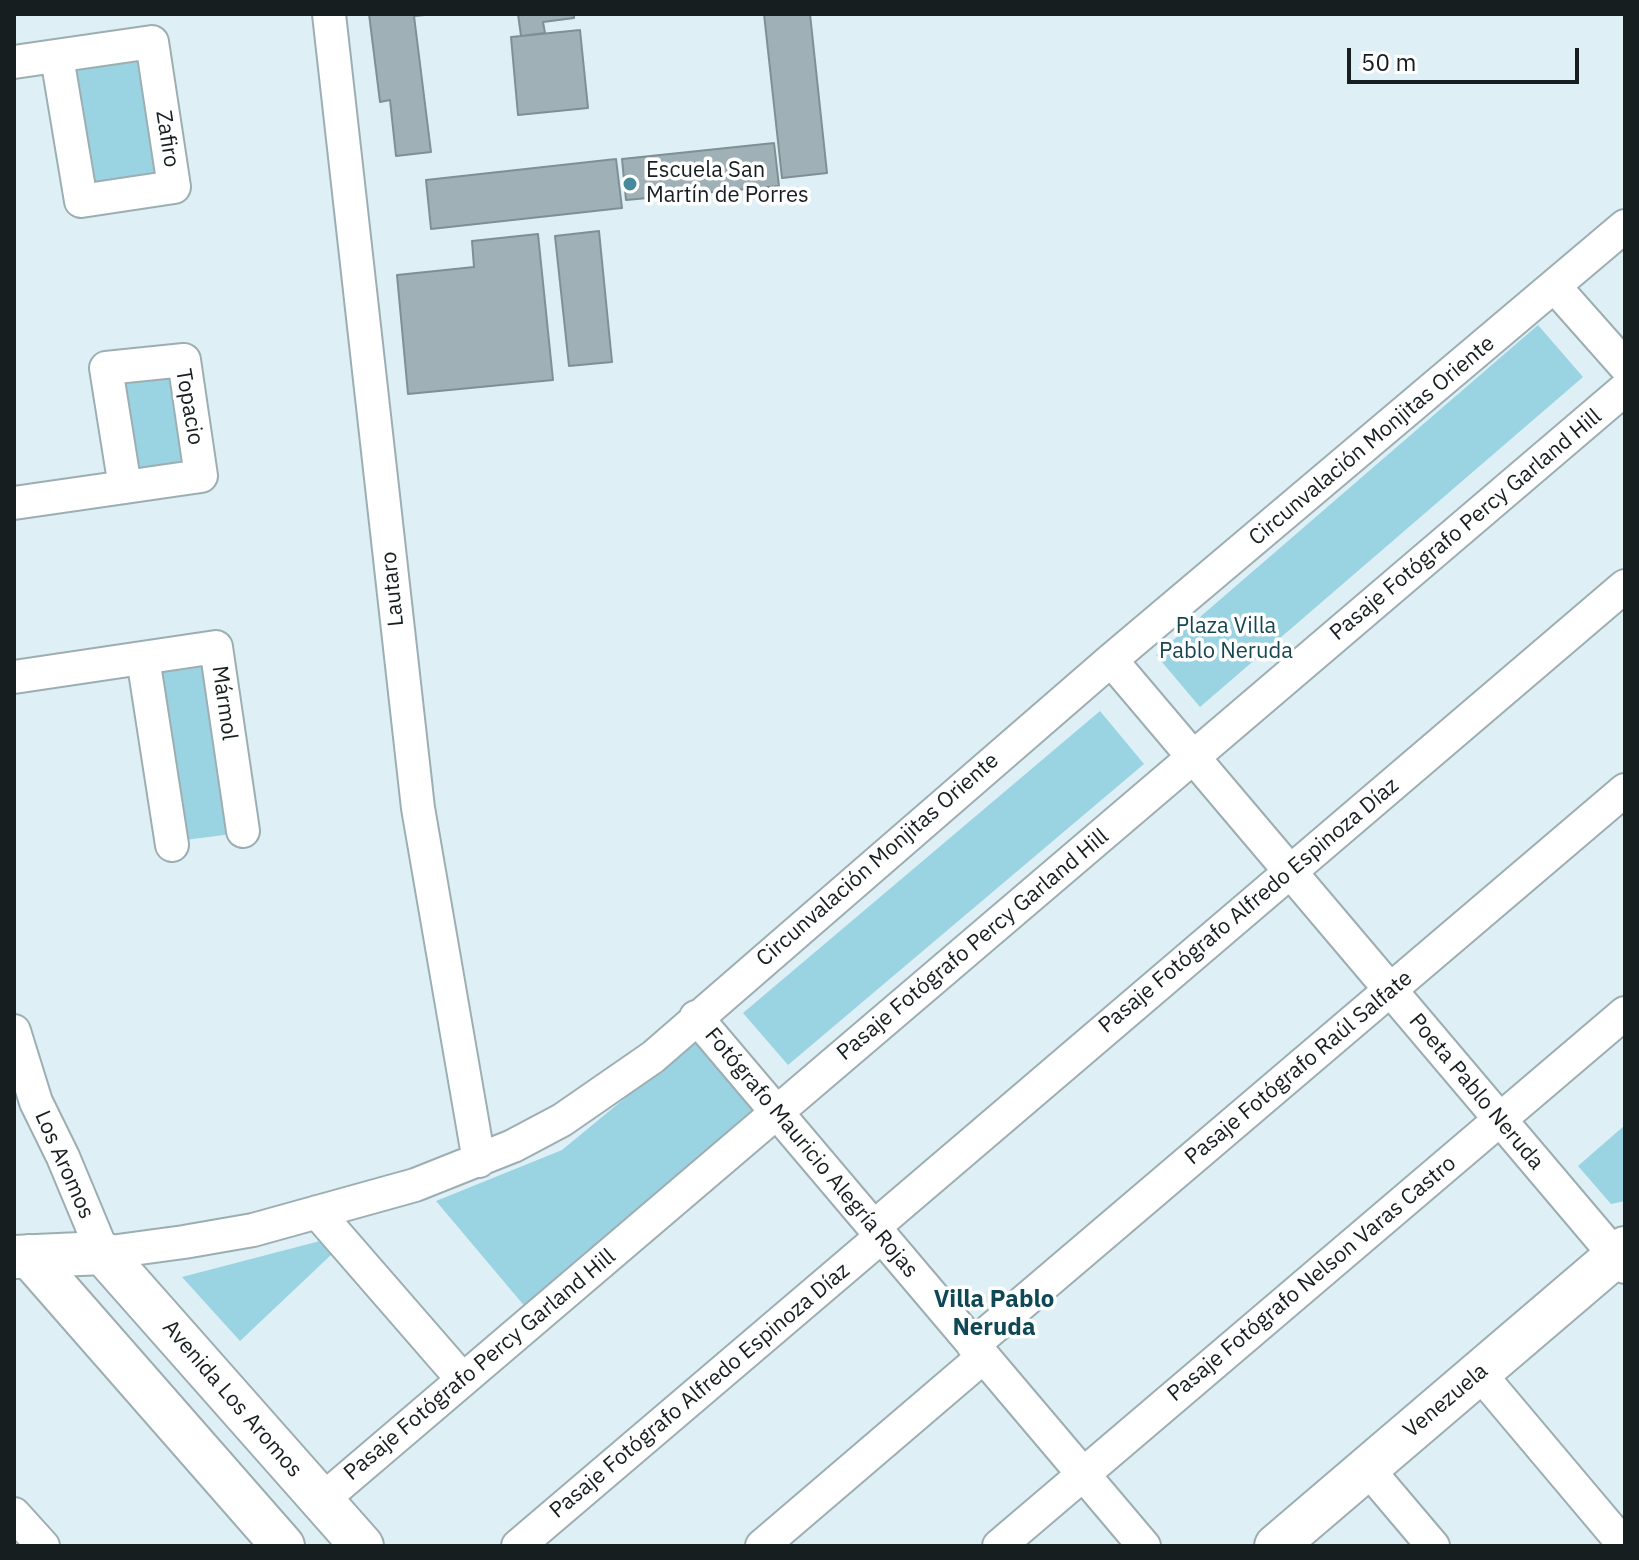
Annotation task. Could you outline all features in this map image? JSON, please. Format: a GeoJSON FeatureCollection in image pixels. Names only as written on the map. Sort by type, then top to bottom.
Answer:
{"type":"FeatureCollection","features":[{"type":"Feature","properties":{"kind":"street","name":"Lautaro"},"geometry":{"type":"LineString","coordinates":[[329,14],[418,808],[479,1161]]}},
{"type":"Feature","properties":{"kind":"street","name":"Zafiro"},"geometry":{"type":"LineString","coordinates":[[14,62],[152,42],[174,187],[81,201],[57,57]]}},
{"type":"Feature","properties":{"kind":"street","name":"Circunvalación Monjitas Oriente"},"geometry":{"type":"LineString","coordinates":[[19,1249],[103,1253],[239,1232],[415,1185],[479,1161],[562,1120],[653,1057],[1111,660],[1625,226]]}},
{"type":"Feature","properties":{"kind":"street"},"geometry":{"type":"LineString","coordinates":[[1555,287],[1625,366]]}},
{"type":"Feature","properties":{"kind":"street","name":"Pasaje Fotógrafo Percy Garland Hill"},"geometry":{"type":"LineString","coordinates":[[322,1500],[1625,389]]}},
{"type":"Feature","properties":{"kind":"street"},"geometry":{"type":"LineString","coordinates":[[14,503],[125,487]]}},
{"type":"Feature","properties":{"kind":"street","name":"Pasaje Fotógrafo Alfredo Espinoza Díaz"},"geometry":{"type":"LineString","coordinates":[[518,1546],[1290,872],[1625,586]]}},
{"type":"Feature","properties":{"kind":"street","name":"Mármol"},"geometry":{"type":"LineString","coordinates":[[14,677],[216,647],[243,831]]}},
{"type":"Feature","properties":{"kind":"street"},"geometry":{"type":"LineString","coordinates":[[143,658],[172,845]]}},
{"type":"Feature","properties":{"kind":"street","name":"Poeta Pablo Neruda"},"geometry":{"type":"LineString","coordinates":[[1111,660],[1499,1120],[1622,1257]]}},
{"type":"Feature","properties":{"kind":"street","name":"Pasaje Fotógrafo Raúl Salfate"},"geometry":{"type":"LineString","coordinates":[[762,1546],[978,1351],[1390,990],[1625,790]]}},
{"type":"Feature","properties":{"kind":"street","name":"Pasaje Fotógrafo Nelson Varas Castro"},"geometry":{"type":"LineString","coordinates":[[999,1546],[1625,1013]]}},
{"type":"Feature","properties":{"kind":"street","name":"Fotógrafo Mauricio Alegría Rojas"},"geometry":{"type":"LineString","coordinates":[[696,1017],[1144,1546]]}},
{"type":"Feature","properties":{"kind":"street","name":"Los Aromos"},"geometry":{"type":"LineString","coordinates":[[14,1031],[36,1102],[103,1253]]}},
{"type":"Feature","properties":{"kind":"street"},"geometry":{"type":"LineString","coordinates":[[317,1212],[463,1380]]}},
{"type":"Feature","properties":{"kind":"street"},"geometry":{"type":"LineString","coordinates":[[19,1249],[283,1546]]}},
{"type":"Feature","properties":{"kind":"street","name":"Avenida Los Aromos"},"geometry":{"type":"LineString","coordinates":[[103,1253],[362,1546]]}},
{"type":"Feature","properties":{"kind":"street","name":"Venezuela"},"geometry":{"type":"LineString","coordinates":[[1276,1546],[1366,1467],[1622,1257]]}},
{"type":"Feature","properties":{"kind":"street"},"geometry":{"type":"LineString","coordinates":[[1480,1374],[1625,1546]]}},
{"type":"Feature","properties":{"kind":"street"},"geometry":{"type":"LineString","coordinates":[[1366,1467],[1433,1546]]}},
{"type":"Feature","properties":{"kind":"street"},"geometry":{"type":"LineString","coordinates":[[14,1514],[43,1546]]}},
{"type":"Feature","properties":{"kind":"green space"},"geometry":{"type":"Polygon","coordinates":[[[142,61],[158,177],[92,186],[75,70],[142,61]]]}},
{"type":"Feature","properties":{"kind":"green space","name":"Plaza Villa Pablo Neruda"},"geometry":{"type":"Polygon","coordinates":[[[1538,325],[1583,377],[1200,707],[1156,655],[1538,325]]]}},
{"type":"Feature","properties":{"kind":"green space"},"geometry":{"type":"Polygon","coordinates":[[[175,370],[187,464],[130,471],[118,378],[175,370]]]}},
{"type":"Feature","properties":{"kind":"green space"},"geometry":{"type":"Polygon","coordinates":[[[206,660],[232,834],[185,840],[159,667],[206,660]]]}},
{"type":"Feature","properties":{"kind":"green space"},"geometry":{"type":"Polygon","coordinates":[[[1100,711],[1144,764],[788,1065],[743,1013],[1100,711]]]}},
{"type":"Feature","properties":{"kind":"green space"},"geometry":{"type":"Polygon","coordinates":[[[699,1037],[764,1115],[527,1309],[436,1201],[562,1150],[699,1037]]]}},
{"type":"Feature","properties":{"kind":"green space"},"geometry":{"type":"Polygon","coordinates":[[[1625,1125],[1625,1201],[1611,1204],[1578,1166],[1625,1125]]]}},
{"type":"Feature","properties":{"kind":"green space"},"geometry":{"type":"Polygon","coordinates":[[[320,1241],[332,1254],[240,1341],[182,1277],[320,1241]]]}},
{"type":"Feature","properties":{"kind":"building"},"geometry":{"type":"Polygon","coordinates":[[[369,14],[435,14],[414,16],[431,152],[396,156],[390,100],[380,102],[369,14]]]}},
{"type":"Feature","properties":{"kind":"building"},"geometry":{"type":"Polygon","coordinates":[[[518,14],[574,14],[574,18],[543,22],[545,33],[521,36],[518,14]]]}},
{"type":"Feature","properties":{"kind":"building"},"geometry":{"type":"Polygon","coordinates":[[[764,14],[810,14],[827,173],[782,178],[764,14]]]}},
{"type":"Feature","properties":{"kind":"building"},"geometry":{"type":"Polygon","coordinates":[[[580,30],[588,108],[518,115],[511,37],[580,30]]]}},
{"type":"Feature","properties":{"kind":"building"},"geometry":{"type":"Polygon","coordinates":[[[774,143],[779,186],[626,200],[622,159],[774,143]]]}},
{"type":"Feature","properties":{"kind":"building"},"geometry":{"type":"Polygon","coordinates":[[[616,159],[622,208],[431,229],[426,180],[616,159]]]}},
{"type":"Feature","properties":{"kind":"building"},"geometry":{"type":"Polygon","coordinates":[[[599,231],[612,362],[569,366],[555,236],[599,231]]]}},
{"type":"Feature","properties":{"kind":"building"},"geometry":{"type":"Polygon","coordinates":[[[538,234],[553,380],[408,394],[397,275],[474,267],[472,241],[538,234]]]}},
{"type":"Feature","properties":{"kind":"place","name":"Escuela San Martín de Porres"},"geometry":{"type":"Point","coordinates":[630,184]}},
{"type":"Feature","properties":{"kind":"district","name":"Villa Pablo Neruda"},"geometry":{"type":"Point","coordinates":[994,1314]}}]}
